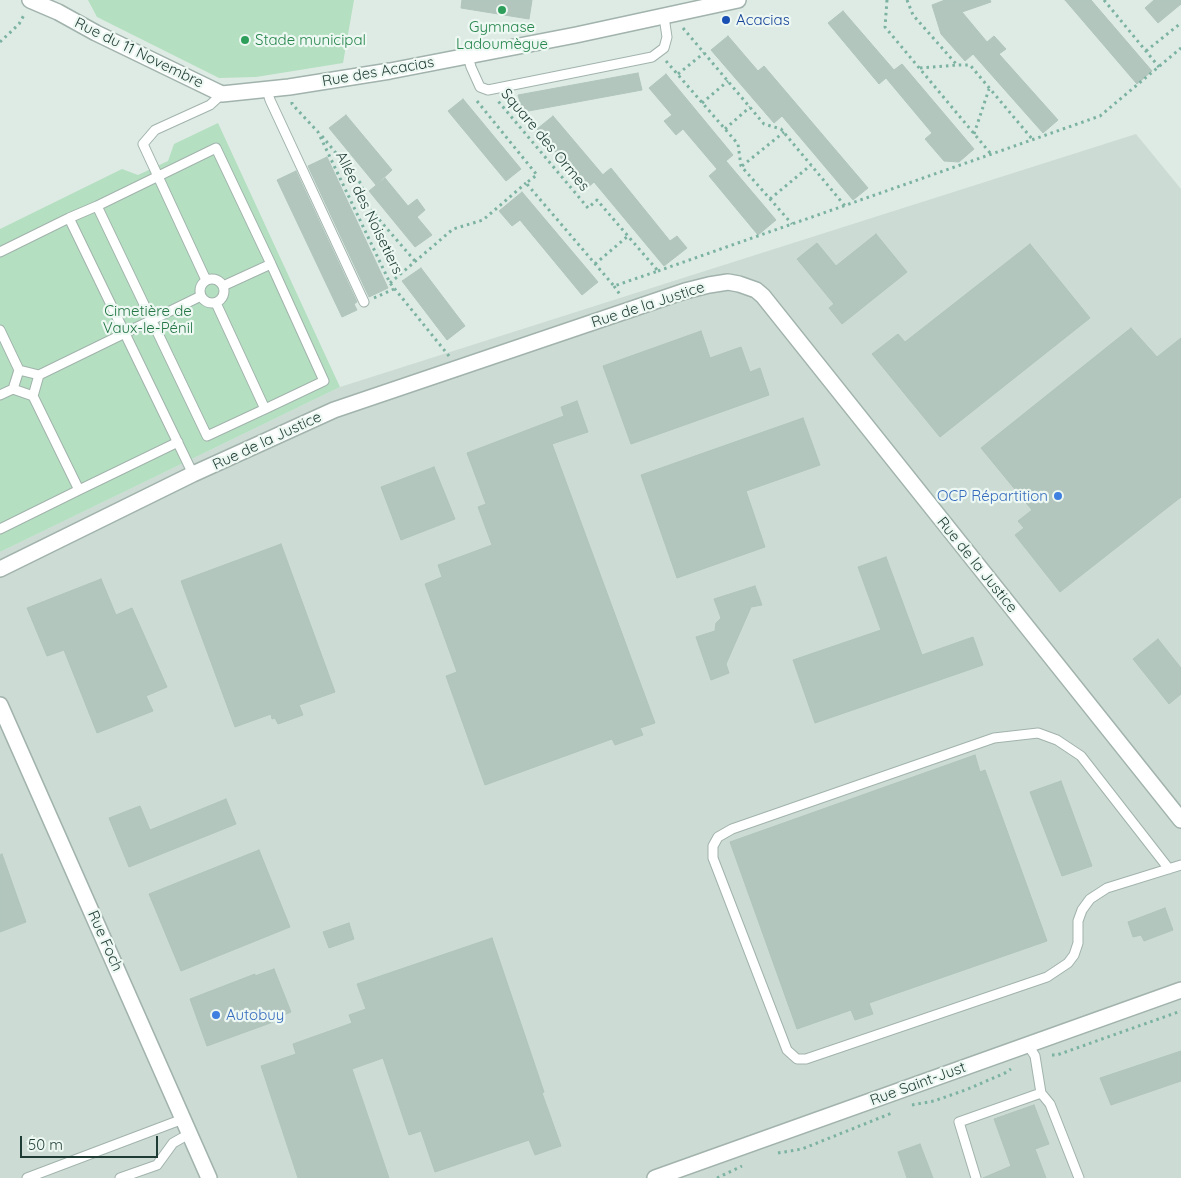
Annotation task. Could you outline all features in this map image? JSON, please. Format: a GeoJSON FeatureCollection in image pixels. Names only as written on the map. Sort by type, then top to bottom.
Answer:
{"type":"FeatureCollection","features":[{"type":"Feature","properties":{"kind":"street","name":"Rue du 11 Novembre"},"geometry":{"type":"LineString","coordinates":[[30,0],[60,6],[96,33],[222,94]]}},
{"type":"Feature","properties":{"kind":"street","name":"Rue des Acacias"},"geometry":{"type":"LineString","coordinates":[[222,94],[289,87],[468,56],[664,17],[738,0]]}},
{"type":"Feature","properties":{"kind":"street","name":"Rue de la Justice"},"geometry":{"type":"LineString","coordinates":[[0,569],[193,474],[334,410],[685,291],[728,282],[740,284],[756,290],[763,296],[1181,820]]}},
{"type":"Feature","properties":{"kind":"street","name":"Rue Foch"},"geometry":{"type":"LineString","coordinates":[[0,705],[209,1178]]}},
{"type":"Feature","properties":{"kind":"street","name":"Rue Saint-Just"},"geometry":{"type":"LineString","coordinates":[[654,1178],[1031,1051],[1181,990]]}},
{"type":"Feature","properties":{"kind":"lane"},"geometry":{"type":"LineString","coordinates":[[468,56],[470,67],[484,88],[652,58],[664,48],[667,38],[664,17]]}},
{"type":"Feature","properties":{"kind":"lane"},"geometry":{"type":"LineString","coordinates":[[267,90],[364,302]]}},
{"type":"Feature","properties":{"kind":"lane"},"geometry":{"type":"LineString","coordinates":[[206,280],[143,144],[155,130],[210,105],[222,94]]}},
{"type":"Feature","properties":{"kind":"lane"},"geometry":{"type":"LineString","coordinates":[[0,252],[216,148],[324,381],[207,436],[97,206]]}},
{"type":"Feature","properties":{"kind":"lane"},"geometry":{"type":"LineString","coordinates":[[69,218],[193,474]]}},
{"type":"Feature","properties":{"kind":"lane"},"geometry":{"type":"LineString","coordinates":[[223,286],[271,264]]}},
{"type":"Feature","properties":{"kind":"lane"},"geometry":{"type":"LineString","coordinates":[[206,280],[216,280],[223,286],[224,294],[216,303],[207,303],[201,296],[201,286],[206,280]]}},
{"type":"Feature","properties":{"kind":"lane"},"geometry":{"type":"LineString","coordinates":[[19,370],[39,375],[201,296]]}},
{"type":"Feature","properties":{"kind":"lane"},"geometry":{"type":"LineString","coordinates":[[216,303],[265,409]]}},
{"type":"Feature","properties":{"kind":"lane"},"geometry":{"type":"LineString","coordinates":[[0,330],[19,370],[13,389]]}},
{"type":"Feature","properties":{"kind":"lane"},"geometry":{"type":"LineString","coordinates":[[39,375],[33,396],[79,490]]}},
{"type":"Feature","properties":{"kind":"lane"},"geometry":{"type":"LineString","coordinates":[[0,395],[13,389],[33,396]]}},
{"type":"Feature","properties":{"kind":"lane"},"geometry":{"type":"LineString","coordinates":[[0,529],[178,442]]}},
{"type":"Feature","properties":{"kind":"lane"},"geometry":{"type":"LineString","coordinates":[[1169,869],[1081,756],[1057,740],[1038,733],[994,738],[732,829],[718,837],[713,846],[713,858],[786,1050],[797,1059],[806,1059],[1047,978],[1068,963],[1074,954],[1078,943],[1078,921],[1082,910],[1090,898],[1107,888],[1169,869],[1181,865]]}},
{"type":"Feature","properties":{"kind":"lane"},"geometry":{"type":"LineString","coordinates":[[1031,1051],[1041,1093],[1050,1104],[1079,1178]]}},
{"type":"Feature","properties":{"kind":"lane"},"geometry":{"type":"LineString","coordinates":[[976,1178],[958,1122],[1041,1093]]}},
{"type":"Feature","properties":{"kind":"lane"},"geometry":{"type":"LineString","coordinates":[[27,1178],[184,1119]]}},
{"type":"Feature","properties":{"kind":"lane"},"geometry":{"type":"LineString","coordinates":[[120,1178],[157,1165],[173,1143],[190,1134]]}},
{"type":"Feature","properties":{"kind":"path"},"geometry":{"type":"LineString","coordinates":[[0,42],[19,24],[30,0]]}},
{"type":"Feature","properties":{"kind":"path"},"geometry":{"type":"LineString","coordinates":[[887,0],[885,27],[991,154]]}},
{"type":"Feature","properties":{"kind":"path"},"geometry":{"type":"LineString","coordinates":[[907,0],[913,15],[957,65]]}},
{"type":"Feature","properties":{"kind":"path"},"geometry":{"type":"LineString","coordinates":[[1104,0],[1159,67]]}},
{"type":"Feature","properties":{"kind":"path"},"geometry":{"type":"LineString","coordinates":[[680,13],[684,30],[750,108],[764,124],[781,129],[784,132],[845,206]]}},
{"type":"Feature","properties":{"kind":"path"},"geometry":{"type":"LineString","coordinates":[[1146,51],[1181,22]]}},
{"type":"Feature","properties":{"kind":"path"},"geometry":{"type":"LineString","coordinates":[[390,283],[453,229],[483,220],[526,183],[614,286],[1100,116],[1181,48]]}},
{"type":"Feature","properties":{"kind":"path"},"geometry":{"type":"LineString","coordinates":[[659,52],[738,144],[741,166],[792,224]]}},
{"type":"Feature","properties":{"kind":"path"},"geometry":{"type":"LineString","coordinates":[[678,74],[704,53]]}},
{"type":"Feature","properties":{"kind":"path"},"geometry":{"type":"LineString","coordinates":[[919,68],[970,65],[1033,140]]}},
{"type":"Feature","properties":{"kind":"path"},"geometry":{"type":"LineString","coordinates":[[702,103],[728,81]]}},
{"type":"Feature","properties":{"kind":"path","name":"Allée des Noisetiers"},"geometry":{"type":"LineString","coordinates":[[289,87],[292,104],[318,132],[390,283],[459,368]]}},
{"type":"Feature","properties":{"kind":"path","name":"Square des Ormes"},"geometry":{"type":"LineString","coordinates":[[526,183],[537,175],[473,96],[484,88],[588,208],[597,200],[658,271]]}},
{"type":"Feature","properties":{"kind":"path"},"geometry":{"type":"LineString","coordinates":[[974,134],[989,88]]}},
{"type":"Feature","properties":{"kind":"path"},"geometry":{"type":"LineString","coordinates":[[725,128],[750,108]]}},
{"type":"Feature","properties":{"kind":"path"},"geometry":{"type":"LineString","coordinates":[[318,132],[362,185],[363,201],[415,261]]}},
{"type":"Feature","properties":{"kind":"path"},"geometry":{"type":"LineString","coordinates":[[741,166],[784,132]]}},
{"type":"Feature","properties":{"kind":"path"},"geometry":{"type":"LineString","coordinates":[[770,199],[811,165]]}},
{"type":"Feature","properties":{"kind":"path"},"geometry":{"type":"LineString","coordinates":[[595,264],[628,236]]}},
{"type":"Feature","properties":{"kind":"path"},"geometry":{"type":"LineString","coordinates":[[364,302],[394,289]]}},
{"type":"Feature","properties":{"kind":"path"},"geometry":{"type":"LineString","coordinates":[[908,1106],[934,1101],[1005,1074],[1020,1064],[1031,1051],[1057,1055],[1181,1011]]}},
{"type":"Feature","properties":{"kind":"path"},"geometry":{"type":"LineString","coordinates":[[770,1154],[802,1149],[900,1110]]}},
{"type":"Feature","properties":{"kind":"path"},"geometry":{"type":"LineString","coordinates":[[717,1178],[748,1163]]}},
{"type":"Feature","properties":{"kind":"shaded area"},"geometry":{"type":"Polygon","coordinates":[[[1136,134],[1181,189],[1181,1178],[0,1178],[0,552],[340,387],[1136,134]]]}},
{"type":"Feature","properties":{"kind":"green space","name":"Stade municipal"},"geometry":{"type":"Polygon","coordinates":[[[88,0],[354,0],[343,63],[256,77],[219,78],[97,17],[88,0]]]}},
{"type":"Feature","properties":{"kind":"green space","name":"Cimetière de Vaux-le-Pénil"},"geometry":{"type":"Polygon","coordinates":[[[218,123],[340,387],[0,552],[0,229],[122,169],[138,175],[168,161],[174,144],[218,123]]]}},
{"type":"Feature","properties":{"kind":"building","name":"Gymnase Ladoumègue"},"geometry":{"type":"Polygon","coordinates":[[[462,0],[532,0],[529,19],[461,8],[462,0]]]}},
{"type":"Feature","properties":{"kind":"building"},"geometry":{"type":"Polygon","coordinates":[[[945,0],[990,0],[991,2],[962,12],[987,42],[994,36],[1006,49],[999,54],[1058,120],[1043,133],[973,54],[965,61],[941,34],[932,5],[945,0]]]}},
{"type":"Feature","properties":{"kind":"building"},"geometry":{"type":"Polygon","coordinates":[[[1065,0],[1091,0],[1152,71],[1137,84],[1065,0]]]}},
{"type":"Feature","properties":{"kind":"building"},"geometry":{"type":"Polygon","coordinates":[[[1154,0],[1181,0],[1181,4],[1158,23],[1145,8],[1154,0]]]}},
{"type":"Feature","properties":{"kind":"building"},"geometry":{"type":"Polygon","coordinates":[[[843,11],[894,70],[902,64],[974,149],[959,162],[944,161],[925,139],[932,133],[886,78],[879,84],[828,23],[843,11]]]}},
{"type":"Feature","properties":{"kind":"building"},"geometry":{"type":"Polygon","coordinates":[[[728,36],[758,71],[764,66],[868,188],[853,200],[782,116],[774,123],[711,50],[728,36]]]}},
{"type":"Feature","properties":{"kind":"building"},"geometry":{"type":"Polygon","coordinates":[[[638,73],[642,90],[523,112],[518,95],[638,73]]]}},
{"type":"Feature","properties":{"kind":"building"},"geometry":{"type":"Polygon","coordinates":[[[666,74],[733,155],[726,161],[776,220],[758,235],[709,176],[717,169],[683,129],[676,135],[664,121],[672,115],[649,88],[666,74]]]}},
{"type":"Feature","properties":{"kind":"building"},"geometry":{"type":"Polygon","coordinates":[[[463,99],[521,169],[506,181],[448,111],[463,99]]]}},
{"type":"Feature","properties":{"kind":"building"},"geometry":{"type":"Polygon","coordinates":[[[346,115],[392,170],[376,185],[329,128],[346,115]]]}},
{"type":"Feature","properties":{"kind":"building"},"geometry":{"type":"Polygon","coordinates":[[[553,116],[603,175],[611,168],[670,241],[677,236],[687,248],[664,266],[594,182],[586,189],[537,129],[553,116]]]}},
{"type":"Feature","properties":{"kind":"building"},"geometry":{"type":"Polygon","coordinates":[[[327,157],[388,288],[369,297],[308,166],[327,157]]]}},
{"type":"Feature","properties":{"kind":"building"},"geometry":{"type":"Polygon","coordinates":[[[296,171],[357,302],[354,304],[357,310],[342,317],[277,180],[296,171]]]}},
{"type":"Feature","properties":{"kind":"building"},"geometry":{"type":"Polygon","coordinates":[[[385,178],[408,206],[417,199],[425,210],[417,217],[432,235],[415,247],[369,191],[385,178]]]}},
{"type":"Feature","properties":{"kind":"building"},"geometry":{"type":"Polygon","coordinates":[[[522,192],[598,282],[582,295],[520,220],[512,226],[499,211],[522,192]]]}},
{"type":"Feature","properties":{"kind":"building"},"geometry":{"type":"Polygon","coordinates":[[[876,234],[907,272],[842,324],[829,308],[834,304],[797,259],[817,243],[836,266],[876,234]]]}},
{"type":"Feature","properties":{"kind":"building"},"geometry":{"type":"Polygon","coordinates":[[[1030,244],[1090,318],[940,437],[872,354],[898,334],[905,342],[1030,244]]]}},
{"type":"Feature","properties":{"kind":"building"},"geometry":{"type":"Polygon","coordinates":[[[421,268],[465,326],[447,340],[402,281],[421,268]]]}},
{"type":"Feature","properties":{"kind":"building"},"geometry":{"type":"Polygon","coordinates":[[[1131,328],[1157,357],[1181,338],[1181,497],[1060,592],[1015,535],[1024,528],[1018,521],[1032,510],[981,448],[1131,328]]]}},
{"type":"Feature","properties":{"kind":"building"},"geometry":{"type":"Polygon","coordinates":[[[701,331],[710,358],[741,347],[750,372],[760,368],[769,395],[631,444],[603,366],[701,331]]]}},
{"type":"Feature","properties":{"kind":"building"},"geometry":{"type":"Polygon","coordinates":[[[577,401],[588,432],[552,444],[655,723],[640,728],[643,735],[615,745],[612,739],[485,785],[446,676],[457,672],[425,584],[442,577],[438,565],[492,545],[478,507],[486,504],[467,453],[564,416],[561,407],[577,401]]]}},
{"type":"Feature","properties":{"kind":"building"},"geometry":{"type":"Polygon","coordinates":[[[803,418],[820,465],[746,491],[765,547],[677,578],[641,475],[803,418]]]}},
{"type":"Feature","properties":{"kind":"building"},"geometry":{"type":"Polygon","coordinates":[[[434,467],[455,519],[401,540],[381,487],[434,467]]]}},
{"type":"Feature","properties":{"kind":"building"},"geometry":{"type":"Polygon","coordinates":[[[281,544],[335,692],[299,705],[303,715],[278,724],[275,718],[272,719],[271,714],[235,727],[181,581],[281,544]]]}},
{"type":"Feature","properties":{"kind":"building"},"geometry":{"type":"Polygon","coordinates":[[[886,557],[922,655],[973,637],[983,665],[815,723],[793,660],[881,630],[858,567],[886,557]]]}},
{"type":"Feature","properties":{"kind":"building"},"geometry":{"type":"Polygon","coordinates":[[[101,579],[116,615],[132,608],[167,687],[146,696],[153,711],[97,733],[64,650],[47,656],[27,608],[101,579]]]}},
{"type":"Feature","properties":{"kind":"building"},"geometry":{"type":"Polygon","coordinates":[[[755,586],[762,605],[751,607],[726,664],[729,673],[711,680],[696,637],[715,631],[716,623],[721,618],[714,599],[755,586]]]}},
{"type":"Feature","properties":{"kind":"building"},"geometry":{"type":"Polygon","coordinates":[[[1158,639],[1181,668],[1181,694],[1169,704],[1133,659],[1158,639]]]}},
{"type":"Feature","properties":{"kind":"building"},"geometry":{"type":"Polygon","coordinates":[[[975,755],[980,772],[985,770],[1047,941],[869,1003],[873,1014],[855,1020],[851,1010],[797,1029],[730,842],[975,755]]]}},
{"type":"Feature","properties":{"kind":"building"},"geometry":{"type":"Polygon","coordinates":[[[1061,781],[1092,866],[1062,876],[1030,792],[1061,781]]]}},
{"type":"Feature","properties":{"kind":"building"},"geometry":{"type":"Polygon","coordinates":[[[226,799],[236,824],[129,867],[109,818],[140,806],[150,830],[226,799]]]}},
{"type":"Feature","properties":{"kind":"building"},"geometry":{"type":"Polygon","coordinates":[[[259,850],[290,927],[181,971],[149,894],[259,850]]]}},
{"type":"Feature","properties":{"kind":"building"},"geometry":{"type":"Polygon","coordinates":[[[2,854],[26,922],[0,932],[0,855],[2,854]]]}},
{"type":"Feature","properties":{"kind":"building"},"geometry":{"type":"Polygon","coordinates":[[[1165,908],[1173,930],[1144,941],[1141,935],[1133,937],[1128,922],[1165,908]]]}},
{"type":"Feature","properties":{"kind":"building"},"geometry":{"type":"Polygon","coordinates":[[[349,923],[354,939],[329,948],[323,932],[349,923]]]}},
{"type":"Feature","properties":{"kind":"building"},"geometry":{"type":"Polygon","coordinates":[[[492,938],[561,1146],[535,1155],[529,1140],[435,1172],[421,1131],[409,1135],[383,1058],[352,1069],[389,1178],[298,1178],[261,1066],[296,1054],[293,1044],[352,1023],[349,1015],[366,1009],[357,984],[492,938]]]}},
{"type":"Feature","properties":{"kind":"building"},"geometry":{"type":"Polygon","coordinates":[[[274,969],[291,1012],[272,1020],[273,1022],[207,1046],[190,999],[255,974],[255,976],[274,969]]]}},
{"type":"Feature","properties":{"kind":"building"},"geometry":{"type":"Polygon","coordinates":[[[1181,1051],[1181,1081],[1111,1105],[1100,1078],[1181,1051]]]}},
{"type":"Feature","properties":{"kind":"building"},"geometry":{"type":"Polygon","coordinates":[[[1034,1105],[1049,1144],[1035,1149],[1046,1178],[983,1178],[1011,1166],[994,1119],[1034,1105]]]}},
{"type":"Feature","properties":{"kind":"building"},"geometry":{"type":"Polygon","coordinates":[[[920,1144],[933,1178],[907,1178],[898,1152],[920,1144]]]}},
{"type":"Feature","properties":{"kind":"place","name":"Gymnase Ladoumègue"},"geometry":{"type":"Point","coordinates":[502,10]}},
{"type":"Feature","properties":{"kind":"place","name":"Acacias"},"geometry":{"type":"Point","coordinates":[726,20]}},
{"type":"Feature","properties":{"kind":"place","name":"Stade municipal"},"geometry":{"type":"Point","coordinates":[245,40]}},
{"type":"Feature","properties":{"kind":"place","name":"OCP Répartition"},"geometry":{"type":"Point","coordinates":[1058,496]}},
{"type":"Feature","properties":{"kind":"place","name":"Autobuy"},"geometry":{"type":"Point","coordinates":[216,1015]}}]}
